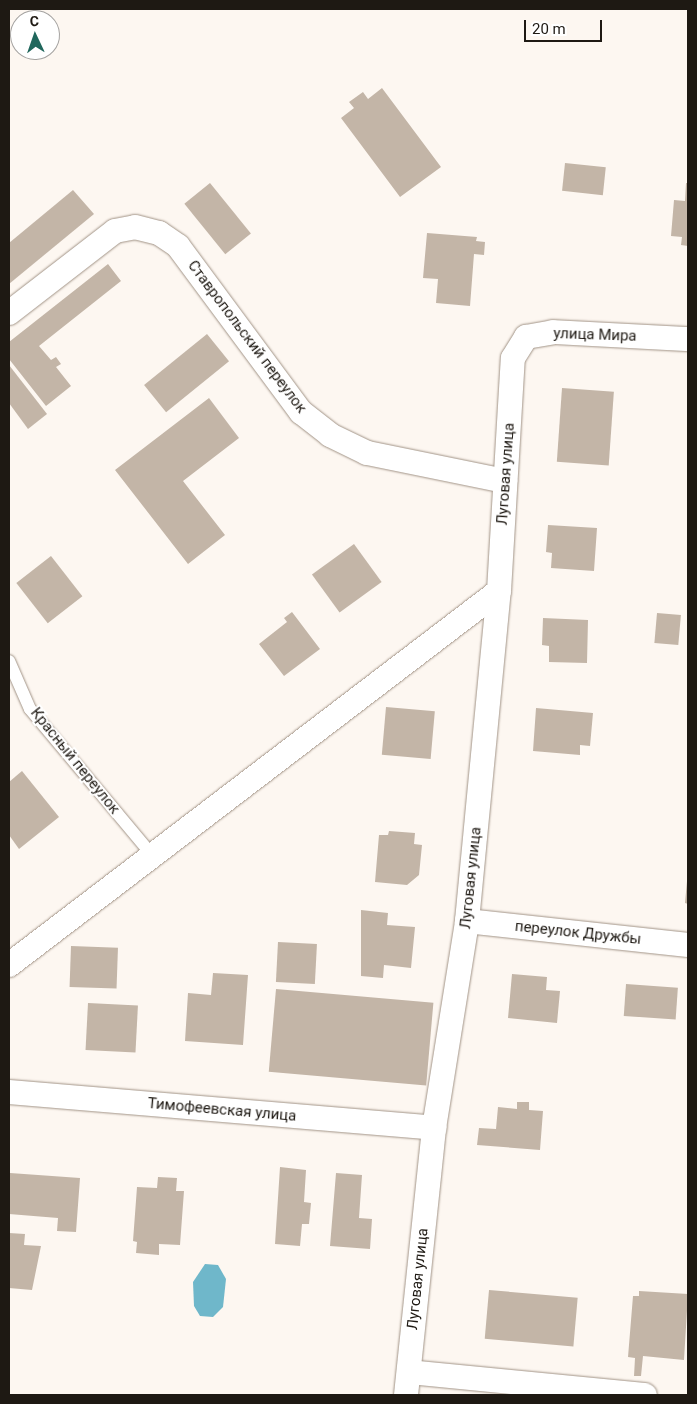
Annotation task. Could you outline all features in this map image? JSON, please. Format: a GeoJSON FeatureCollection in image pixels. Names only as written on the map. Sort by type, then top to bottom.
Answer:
{"type":"FeatureCollection","features":[{"type":"Feature","properties":{"kind":"street","name":"Ставропольский переулок"},"geometry":{"type":"LineString","coordinates":[[9,313],[115,232],[135,227],[159,233],[178,246],[301,412],[330,435],[367,453],[506,481]]}},
{"type":"Feature","properties":{"kind":"street","name":"улица Мира"},"geometry":{"type":"LineString","coordinates":[[513,358],[526,337],[553,332],[688,339]]}},
{"type":"Feature","properties":{"kind":"street","name":"Луговая улица"},"geometry":{"type":"LineString","coordinates":[[407,1384],[434,1128],[468,921],[499,591],[513,358]]}},
{"type":"Feature","properties":{"kind":"street"},"geometry":{"type":"LineString","coordinates":[[9,965],[499,591]]}},
{"type":"Feature","properties":{"kind":"street","name":"переулок Дружбы"},"geometry":{"type":"LineString","coordinates":[[468,921],[688,945]]}},
{"type":"Feature","properties":{"kind":"street","name":"Тимофеевская улица"},"geometry":{"type":"LineString","coordinates":[[9,1092],[434,1128]]}},
{"type":"Feature","properties":{"kind":"street"},"geometry":{"type":"LineString","coordinates":[[407,1384],[645,1395]]}},
{"type":"Feature","properties":{"kind":"lane","name":"Красный переулок"},"geometry":{"type":"LineString","coordinates":[[9,661],[30,709],[152,855]]}},
{"type":"Feature","properties":{"kind":"water"},"geometry":{"type":"Polygon","coordinates":[[[205,1264],[218,1265],[226,1279],[223,1307],[213,1317],[200,1316],[194,1306],[193,1282],[205,1264]]]}},
{"type":"Feature","properties":{"kind":"building"},"geometry":{"type":"Polygon","coordinates":[[[382,88],[441,167],[400,197],[341,118],[354,108],[349,102],[363,92],[368,99],[382,88]]]}},
{"type":"Feature","properties":{"kind":"building"},"geometry":{"type":"Polygon","coordinates":[[[565,163],[606,167],[603,195],[562,191],[565,163]]]}},
{"type":"Feature","properties":{"kind":"building"},"geometry":{"type":"Polygon","coordinates":[[[210,183],[251,234],[225,254],[184,204],[210,183]]]}},
{"type":"Feature","properties":{"kind":"building"},"geometry":{"type":"Polygon","coordinates":[[[686,183],[688,183],[688,246],[681,245],[682,237],[671,236],[674,200],[685,201],[686,183]]]}},
{"type":"Feature","properties":{"kind":"building"},"geometry":{"type":"Polygon","coordinates":[[[73,190],[94,214],[9,284],[9,243],[73,190]]]}},
{"type":"Feature","properties":{"kind":"building"},"geometry":{"type":"Polygon","coordinates":[[[427,233],[477,237],[476,241],[485,242],[484,255],[474,254],[470,306],[436,303],[438,279],[423,278],[427,233]]]}},
{"type":"Feature","properties":{"kind":"building"},"geometry":{"type":"Polygon","coordinates":[[[108,264],[121,281],[39,346],[51,360],[56,357],[61,364],[56,367],[71,386],[46,406],[9,359],[9,342],[108,264]]]}},
{"type":"Feature","properties":{"kind":"building"},"geometry":{"type":"Polygon","coordinates":[[[207,334],[229,361],[166,412],[144,385],[207,334]]]}},
{"type":"Feature","properties":{"kind":"building"},"geometry":{"type":"Polygon","coordinates":[[[9,365],[47,414],[28,429],[9,403],[9,365]]]}},
{"type":"Feature","properties":{"kind":"building"},"geometry":{"type":"Polygon","coordinates":[[[562,388],[614,392],[609,465],[557,462],[562,388]]]}},
{"type":"Feature","properties":{"kind":"building"},"geometry":{"type":"Polygon","coordinates":[[[209,398],[239,438],[183,481],[225,535],[188,564],[115,470],[209,398]]]}},
{"type":"Feature","properties":{"kind":"building"},"geometry":{"type":"Polygon","coordinates":[[[548,525],[597,528],[594,571],[551,568],[552,553],[546,552],[548,525]]]}},
{"type":"Feature","properties":{"kind":"building"},"geometry":{"type":"Polygon","coordinates":[[[354,544],[382,582],[340,613],[312,575],[354,544]]]}},
{"type":"Feature","properties":{"kind":"building"},"geometry":{"type":"Polygon","coordinates":[[[51,556],[82,596],[48,623],[16,583],[51,556]]]}},
{"type":"Feature","properties":{"kind":"building"},"geometry":{"type":"Polygon","coordinates":[[[292,612],[320,649],[284,676],[259,644],[287,622],[284,618],[292,612]]]}},
{"type":"Feature","properties":{"kind":"building"},"geometry":{"type":"Polygon","coordinates":[[[657,613],[681,615],[678,645],[654,643],[657,613]]]}},
{"type":"Feature","properties":{"kind":"building"},"geometry":{"type":"Polygon","coordinates":[[[543,618],[588,620],[587,663],[549,662],[549,646],[542,645],[543,618]]]}},
{"type":"Feature","properties":{"kind":"building"},"geometry":{"type":"Polygon","coordinates":[[[386,707],[435,711],[431,759],[382,755],[386,707]]]}},
{"type":"Feature","properties":{"kind":"building"},"geometry":{"type":"Polygon","coordinates":[[[536,708],[593,713],[590,746],[580,745],[580,755],[533,751],[536,708]]]}},
{"type":"Feature","properties":{"kind":"building"},"geometry":{"type":"Polygon","coordinates":[[[22,771],[59,817],[19,849],[9,835],[9,782],[22,771]]]}},
{"type":"Feature","properties":{"kind":"building"},"geometry":{"type":"Polygon","coordinates":[[[389,831],[415,833],[414,844],[422,845],[419,875],[407,885],[375,882],[379,835],[388,835],[389,831]]]}},
{"type":"Feature","properties":{"kind":"building"},"geometry":{"type":"Polygon","coordinates":[[[688,881],[688,904],[685,903],[688,881]]]}},
{"type":"Feature","properties":{"kind":"building"},"geometry":{"type":"Polygon","coordinates":[[[361,910],[388,913],[387,925],[415,927],[411,968],[384,965],[383,978],[361,976],[361,910]]]}},
{"type":"Feature","properties":{"kind":"building"},"geometry":{"type":"Polygon","coordinates":[[[278,942],[317,944],[315,984],[276,982],[278,942]]]}},
{"type":"Feature","properties":{"kind":"building"},"geometry":{"type":"Polygon","coordinates":[[[71,946],[118,948],[117,989],[70,987],[71,946]]]}},
{"type":"Feature","properties":{"kind":"building"},"geometry":{"type":"Polygon","coordinates":[[[213,973],[248,975],[243,1045],[185,1041],[188,993],[211,995],[213,973]]]}},
{"type":"Feature","properties":{"kind":"building"},"geometry":{"type":"Polygon","coordinates":[[[512,974],[547,977],[546,990],[560,991],[557,1023],[508,1018],[512,974]]]}},
{"type":"Feature","properties":{"kind":"building"},"geometry":{"type":"Polygon","coordinates":[[[626,984],[678,988],[676,1020],[624,1016],[626,984]]]}},
{"type":"Feature","properties":{"kind":"building"},"geometry":{"type":"Polygon","coordinates":[[[276,989],[433,1003],[426,1085],[269,1072],[276,989]]]}},
{"type":"Feature","properties":{"kind":"building"},"geometry":{"type":"Polygon","coordinates":[[[88,1003],[138,1006],[135,1053],[86,1050],[88,1003]]]}},
{"type":"Feature","properties":{"kind":"building"},"geometry":{"type":"Polygon","coordinates":[[[517,1102],[529,1102],[529,1110],[543,1111],[540,1150],[477,1145],[479,1128],[496,1129],[498,1107],[517,1109],[517,1102]]]}},
{"type":"Feature","properties":{"kind":"building"},"geometry":{"type":"Polygon","coordinates":[[[280,1167],[306,1170],[304,1202],[311,1203],[309,1224],[302,1224],[300,1246],[275,1244],[280,1167]]]}},
{"type":"Feature","properties":{"kind":"building"},"geometry":{"type":"Polygon","coordinates":[[[10,1173],[80,1178],[76,1232],[57,1231],[58,1218],[9,1214],[10,1173]]]}},
{"type":"Feature","properties":{"kind":"building"},"geometry":{"type":"Polygon","coordinates":[[[336,1173],[362,1175],[359,1218],[372,1219],[370,1249],[330,1246],[336,1173]]]}},
{"type":"Feature","properties":{"kind":"building"},"geometry":{"type":"Polygon","coordinates":[[[158,1177],[177,1178],[176,1191],[184,1191],[180,1245],[159,1244],[159,1255],[136,1253],[137,1242],[133,1241],[137,1187],[157,1188],[158,1177]]]}},
{"type":"Feature","properties":{"kind":"building"},"geometry":{"type":"Polygon","coordinates":[[[9,1233],[25,1234],[24,1245],[41,1246],[32,1290],[9,1288],[9,1233]]]}},
{"type":"Feature","properties":{"kind":"building"},"geometry":{"type":"Polygon","coordinates":[[[489,1290],[578,1298],[573,1347],[485,1339],[489,1290]]]}},
{"type":"Feature","properties":{"kind":"building"},"geometry":{"type":"Polygon","coordinates":[[[639,1291],[688,1294],[684,1360],[643,1356],[641,1376],[634,1376],[635,1358],[628,1357],[633,1296],[639,1296],[639,1291]]]}}]}
